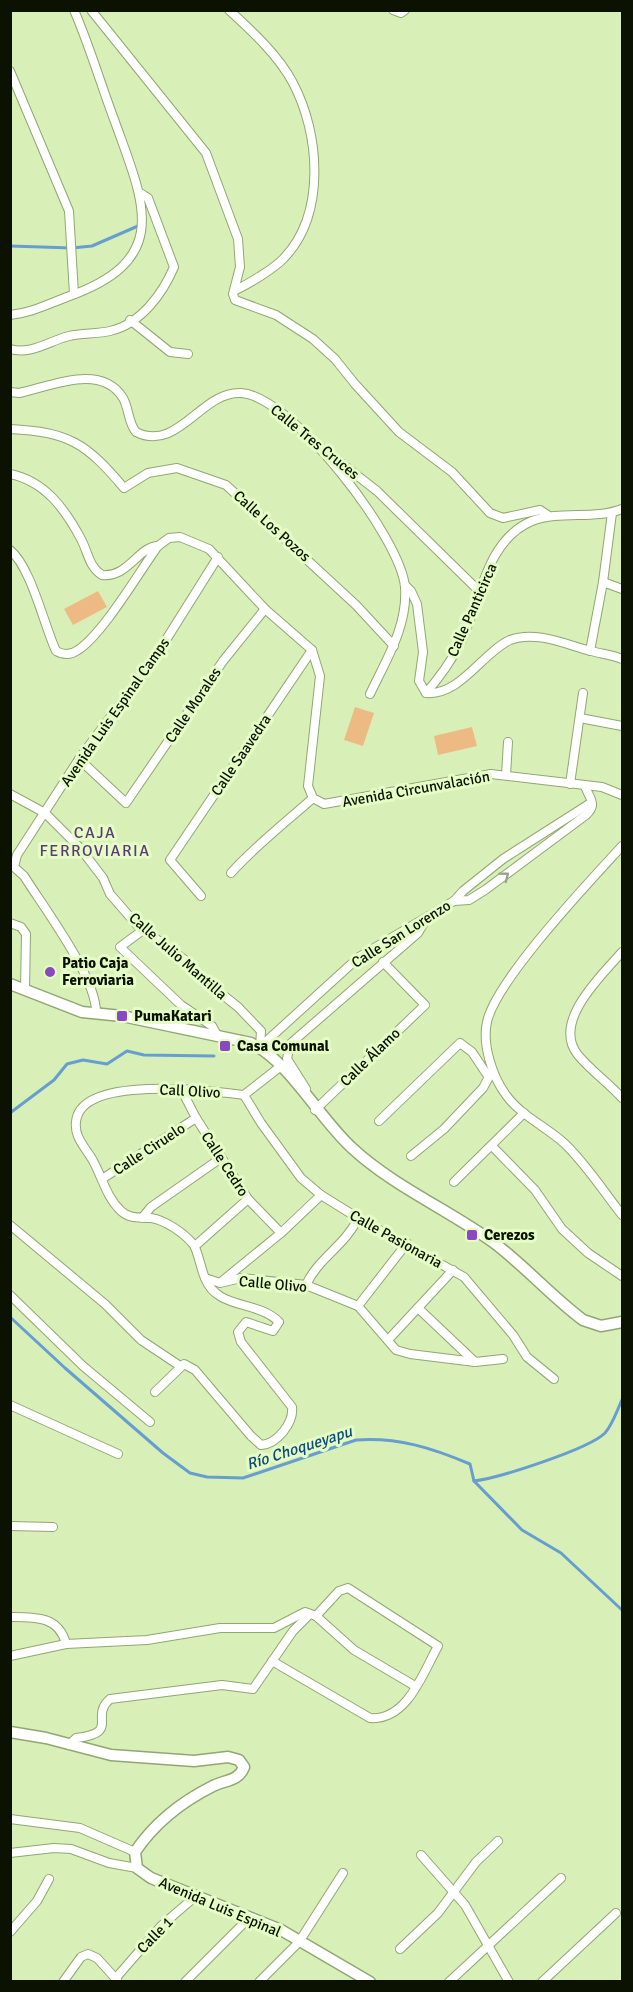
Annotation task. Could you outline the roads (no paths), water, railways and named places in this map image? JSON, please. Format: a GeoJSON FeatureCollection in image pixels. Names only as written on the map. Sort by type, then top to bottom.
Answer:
{"type":"FeatureCollection","features":[{"type":"Feature","properties":{"kind":"main road"},"geometry":{"type":"LineString","coordinates":[[10,984],[82,1012],[260,1047],[281,1066],[315,1110],[367,1161],[495,1244],[583,1320],[601,1326],[622,1322]]}},
{"type":"Feature","properties":{"kind":"main road"},"geometry":{"type":"LineString","coordinates":[[10,1732],[46,1737],[111,1755],[194,1761],[228,1757],[243,1764],[242,1772],[234,1779],[208,1789],[159,1821],[135,1852],[137,1868]]}},
{"type":"Feature","properties":{"kind":"main road","name":"Avenida Luis Espinal"},"geometry":{"type":"LineString","coordinates":[[137,1868],[151,1878],[280,1930],[361,1979]]}},
{"type":"Feature","properties":{"kind":"street"},"geometry":{"type":"LineString","coordinates":[[10,315],[29,312],[111,278],[132,254],[142,225],[140,193],[74,10]]}},
{"type":"Feature","properties":{"kind":"street"},"geometry":{"type":"LineString","coordinates":[[91,10],[206,153],[238,239],[240,267],[234,291],[237,302],[289,322],[325,349],[399,432],[452,472],[490,513],[503,518],[540,510],[549,516]]}},
{"type":"Feature","properties":{"kind":"street"},"geometry":{"type":"LineString","coordinates":[[229,10],[281,65],[293,83],[308,132],[314,177],[309,213],[290,252],[280,262],[234,291]]}},
{"type":"Feature","properties":{"kind":"street"},"geometry":{"type":"LineString","coordinates":[[393,10],[401,13],[405,10]]}},
{"type":"Feature","properties":{"kind":"street"},"geometry":{"type":"LineString","coordinates":[[10,71],[69,211],[75,294]]}},
{"type":"Feature","properties":{"kind":"street"},"geometry":{"type":"LineString","coordinates":[[10,349],[20,352],[68,336],[112,331],[156,299],[166,287],[174,267],[148,198],[140,193]]}},
{"type":"Feature","properties":{"kind":"street"},"geometry":{"type":"LineString","coordinates":[[130,320],[170,352],[188,354]]}},
{"type":"Feature","properties":{"kind":"street","name":"Calle Tres Cruces"},"geometry":{"type":"LineString","coordinates":[[10,392],[19,393],[76,380],[98,380],[109,384],[123,398],[136,432],[157,436],[181,427],[212,400],[232,393],[250,394],[280,410],[314,443],[325,448],[377,491],[479,591]]}},
{"type":"Feature","properties":{"kind":"street","name":"Calle Los Pozos"},"geometry":{"type":"LineString","coordinates":[[10,429],[63,435],[103,464],[124,488],[148,473],[177,468],[226,485],[349,598],[394,646]]}},
{"type":"Feature","properties":{"kind":"street"},"geometry":{"type":"LineString","coordinates":[[314,443],[378,523],[391,544],[405,585],[405,606],[394,646],[370,694]]}},
{"type":"Feature","properties":{"kind":"street"},"geometry":{"type":"LineString","coordinates":[[10,474],[34,482],[50,494],[81,539],[93,567],[102,575],[123,569],[149,548],[158,546]]}},
{"type":"Feature","properties":{"kind":"street","name":"Calle Panticirca"},"geometry":{"type":"LineString","coordinates":[[426,693],[459,646],[479,591],[501,547],[515,531],[549,516],[612,513],[622,509]]}},
{"type":"Feature","properties":{"kind":"street"},"geometry":{"type":"LineString","coordinates":[[590,651],[603,582],[612,513]]}},
{"type":"Feature","properties":{"kind":"street"},"geometry":{"type":"LineString","coordinates":[[10,550],[27,575],[56,651],[67,654],[77,651],[93,637],[158,546],[169,538],[180,537],[200,543],[218,557],[265,609],[312,650],[320,676],[309,786],[313,798],[272,835],[256,845],[231,873]]}},
{"type":"Feature","properties":{"kind":"street","name":"Avenida Luis Espinal Camps"},"geometry":{"type":"LineString","coordinates":[[12,867],[17,855],[78,759],[154,660],[218,557]]}},
{"type":"Feature","properties":{"kind":"street"},"geometry":{"type":"LineString","coordinates":[[603,582],[622,589]]}},
{"type":"Feature","properties":{"kind":"street"},"geometry":{"type":"LineString","coordinates":[[405,585],[411,591],[417,604],[423,652],[419,681],[426,693],[435,694],[452,685],[475,668],[484,657],[512,639],[552,639],[622,659]]}},
{"type":"Feature","properties":{"kind":"street","name":"Calle Morales"},"geometry":{"type":"LineString","coordinates":[[78,759],[126,803],[223,661],[265,609]]}},
{"type":"Feature","properties":{"kind":"street","name":"Calle Saavedra"},"geometry":{"type":"LineString","coordinates":[[201,896],[170,860],[312,650]]}},
{"type":"Feature","properties":{"kind":"street"},"geometry":{"type":"LineString","coordinates":[[570,784],[583,693]]}},
{"type":"Feature","properties":{"kind":"street"},"geometry":{"type":"LineString","coordinates":[[580,718],[622,726]]}},
{"type":"Feature","properties":{"kind":"street"},"geometry":{"type":"LineString","coordinates":[[506,775],[508,742]]}},
{"type":"Feature","properties":{"kind":"street","name":"Avenida Circunvalación"},"geometry":{"type":"LineString","coordinates":[[313,798],[330,805],[478,776],[506,775],[602,787],[622,795]]}},
{"type":"Feature","properties":{"kind":"street"},"geometry":{"type":"LineString","coordinates":[[454,901],[469,900],[486,890],[586,815],[592,805],[592,799],[585,786]]}},
{"type":"Feature","properties":{"kind":"street","name":"Calle Julio Mantilla"},"geometry":{"type":"LineString","coordinates":[[10,794],[45,813],[80,848],[104,878],[110,894],[142,930],[185,960],[194,972],[238,1006],[261,1031],[260,1047]]}},
{"type":"Feature","properties":{"kind":"street","name":"Calle San Lorenzo"},"geometry":{"type":"LineString","coordinates":[[260,1047],[359,957],[416,921],[427,918],[454,901],[503,859],[589,804],[592,805]]}},
{"type":"Feature","properties":{"kind":"street"},"geometry":{"type":"LineString","coordinates":[[411,1156],[444,1129],[483,1088],[491,1073],[486,1036],[487,1021],[496,999],[538,944],[622,846]]}},
{"type":"Feature","properties":{"kind":"street"},"geometry":{"type":"LineString","coordinates":[[12,867],[24,876],[70,948],[94,992],[96,1013]]}},
{"type":"Feature","properties":{"kind":"street"},"geometry":{"type":"LineString","coordinates":[[306,1098],[306,1087],[287,1059],[290,1044],[418,933],[427,918]]}},
{"type":"Feature","properties":{"kind":"street"},"geometry":{"type":"LineString","coordinates":[[10,924],[21,927],[26,934],[25,989]]}},
{"type":"Feature","properties":{"kind":"street"},"geometry":{"type":"LineString","coordinates":[[142,930],[120,947],[181,1005],[212,1026],[218,1037]]}},
{"type":"Feature","properties":{"kind":"street"},"geometry":{"type":"LineString","coordinates":[[622,952],[584,998],[576,1011],[571,1027],[572,1046],[578,1055],[622,1098]]}},
{"type":"Feature","properties":{"kind":"street","name":"Calle Álamo"},"geometry":{"type":"LineString","coordinates":[[315,1110],[425,1005],[383,962]]}},
{"type":"Feature","properties":{"kind":"street"},"geometry":{"type":"LineString","coordinates":[[379,1121],[460,1043],[472,1052],[491,1073],[506,1095],[524,1113],[566,1145],[622,1215]]}},
{"type":"Feature","properties":{"kind":"street"},"geometry":{"type":"LineString","coordinates":[[244,1095],[281,1066]]}},
{"type":"Feature","properties":{"kind":"street","name":"Call Olivo"},"geometry":{"type":"LineString","coordinates":[[102,1179],[79,1139],[75,1122],[84,1104],[100,1098],[145,1089],[180,1087],[244,1095]]}},
{"type":"Feature","properties":{"kind":"street","name":"Calle Cedro"},"geometry":{"type":"LineString","coordinates":[[180,1087],[196,1118],[248,1199],[281,1233]]}},
{"type":"Feature","properties":{"kind":"street","name":"Calle Pasionaria"},"geometry":{"type":"LineString","coordinates":[[244,1095],[291,1166],[321,1195],[464,1277],[497,1315],[527,1357],[554,1379]]}},
{"type":"Feature","properties":{"kind":"street"},"geometry":{"type":"LineString","coordinates":[[454,1182],[524,1113]]}},
{"type":"Feature","properties":{"kind":"street","name":"Calle Ciruelo"},"geometry":{"type":"LineString","coordinates":[[102,1179],[196,1118]]}},
{"type":"Feature","properties":{"kind":"street"},"geometry":{"type":"LineString","coordinates":[[492,1146],[535,1190],[562,1229],[588,1253],[622,1276]]}},
{"type":"Feature","properties":{"kind":"street"},"geometry":{"type":"LineString","coordinates":[[142,1218],[152,1208],[222,1158]]}},
{"type":"Feature","properties":{"kind":"street"},"geometry":{"type":"LineString","coordinates":[[102,1179],[119,1209],[134,1218],[166,1224],[195,1246],[205,1278],[219,1297],[256,1309],[279,1322],[273,1331],[246,1322],[238,1332],[241,1342],[292,1407],[291,1419],[269,1444],[261,1445],[195,1370],[184,1364],[155,1392]]}},
{"type":"Feature","properties":{"kind":"street"},"geometry":{"type":"LineString","coordinates":[[220,1283],[281,1233],[321,1195]]}},
{"type":"Feature","properties":{"kind":"street"},"geometry":{"type":"LineString","coordinates":[[195,1246],[248,1199]]}},
{"type":"Feature","properties":{"kind":"street"},"geometry":{"type":"LineString","coordinates":[[306,1285],[311,1273],[347,1238],[358,1218]]}},
{"type":"Feature","properties":{"kind":"street"},"geometry":{"type":"LineString","coordinates":[[10,1225],[105,1304],[141,1340],[180,1366]]}},
{"type":"Feature","properties":{"kind":"street"},"geometry":{"type":"LineString","coordinates":[[357,1306],[406,1243]]}},
{"type":"Feature","properties":{"kind":"street"},"geometry":{"type":"LineString","coordinates":[[388,1340],[453,1270]]}},
{"type":"Feature","properties":{"kind":"street","name":"Calle Olivo"},"geometry":{"type":"LineString","coordinates":[[205,1278],[220,1283],[241,1278],[306,1285],[357,1306],[396,1350],[410,1354],[475,1362],[503,1359]]}},
{"type":"Feature","properties":{"kind":"street"},"geometry":{"type":"LineString","coordinates":[[10,1295],[83,1366],[150,1422]]}},
{"type":"Feature","properties":{"kind":"street"},"geometry":{"type":"LineString","coordinates":[[418,1308],[475,1362]]}},
{"type":"Feature","properties":{"kind":"street"},"geometry":{"type":"LineString","coordinates":[[10,1405],[118,1454]]}},
{"type":"Feature","properties":{"kind":"street"},"geometry":{"type":"LineString","coordinates":[[10,1526],[53,1527]]}},
{"type":"Feature","properties":{"kind":"street"},"geometry":{"type":"LineString","coordinates":[[69,1745],[76,1738],[89,1738],[98,1732],[104,1707],[110,1699],[222,1685],[253,1689],[272,1661],[293,1631],[339,1591],[348,1588],[438,1646],[401,1707],[390,1716],[370,1718],[272,1661]]}},
{"type":"Feature","properties":{"kind":"street"},"geometry":{"type":"LineString","coordinates":[[10,1656],[66,1644],[138,1641],[220,1628],[274,1628],[297,1614],[313,1615],[354,1650],[415,1686]]}},
{"type":"Feature","properties":{"kind":"street"},"geometry":{"type":"LineString","coordinates":[[10,1617],[48,1620],[61,1630],[66,1644]]}},
{"type":"Feature","properties":{"kind":"street"},"geometry":{"type":"LineString","coordinates":[[10,1819],[80,1828],[135,1852]]}},
{"type":"Feature","properties":{"kind":"street"},"geometry":{"type":"LineString","coordinates":[[400,1949],[438,1913],[476,1862],[498,1841]]}},
{"type":"Feature","properties":{"kind":"street"},"geometry":{"type":"LineString","coordinates":[[10,1853],[54,1848],[71,1849],[110,1863],[137,1868]]}},
{"type":"Feature","properties":{"kind":"street"},"geometry":{"type":"LineString","coordinates":[[422,1855],[465,1905],[509,1982]]}},
{"type":"Feature","properties":{"kind":"street"},"geometry":{"type":"LineString","coordinates":[[259,1982],[299,1942],[343,1873]]}},
{"type":"Feature","properties":{"kind":"street"},"geometry":{"type":"LineString","coordinates":[[449,1982],[561,1878]]}},
{"type":"Feature","properties":{"kind":"street"},"geometry":{"type":"LineString","coordinates":[[10,1932],[37,1901],[49,1879]]}},
{"type":"Feature","properties":{"kind":"street","name":"Calle 1"},"geometry":{"type":"LineString","coordinates":[[117,1980],[161,1926],[197,1895]]}},
{"type":"Feature","properties":{"kind":"street"},"geometry":{"type":"LineString","coordinates":[[542,1982],[615,1913]]}},
{"type":"Feature","properties":{"kind":"street"},"geometry":{"type":"LineString","coordinates":[[185,1982],[250,1917]]}},
{"type":"Feature","properties":{"kind":"street"},"geometry":{"type":"LineString","coordinates":[[63,1982],[81,1957],[88,1954],[97,1958],[117,1980]]}},
{"type":"Feature","properties":{"kind":"waterway"},"geometry":{"type":"LineString","coordinates":[[10,246],[72,248],[92,246],[138,226]]}},
{"type":"Feature","properties":{"kind":"waterway"},"geometry":{"type":"LineString","coordinates":[[10,1113],[54,1080],[67,1064],[83,1060],[107,1064],[127,1051],[144,1055],[214,1056]]}},
{"type":"Feature","properties":{"kind":"waterway","name":"Río Choqueyapu"},"geometry":{"type":"LineString","coordinates":[[10,1317],[163,1453],[190,1473],[207,1477],[243,1478],[356,1440],[401,1442],[442,1453],[470,1464],[474,1481],[522,1530],[561,1553],[622,1610]]}},
{"type":"Feature","properties":{"kind":"waterway"},"geometry":{"type":"LineString","coordinates":[[474,1481],[543,1462],[596,1440],[608,1429],[622,1400]]}},
{"type":"Feature","properties":{"kind":"place","name":"Patio Caja Ferroviaria"},"geometry":{"type":"Point","coordinates":[50,972]}},
{"type":"Feature","properties":{"kind":"place","name":"PumaKatari"},"geometry":{"type":"Point","coordinates":[122,1016]}},
{"type":"Feature","properties":{"kind":"place","name":"Casa Comunal"},"geometry":{"type":"Point","coordinates":[225,1046]}},
{"type":"Feature","properties":{"kind":"place","name":"Cerezos"},"geometry":{"type":"Point","coordinates":[472,1235]}},
{"type":"Feature","properties":{"kind":"district","name":"CAJA FERROVIARIA"},"geometry":{"type":"Point","coordinates":[95,841]}}]}
